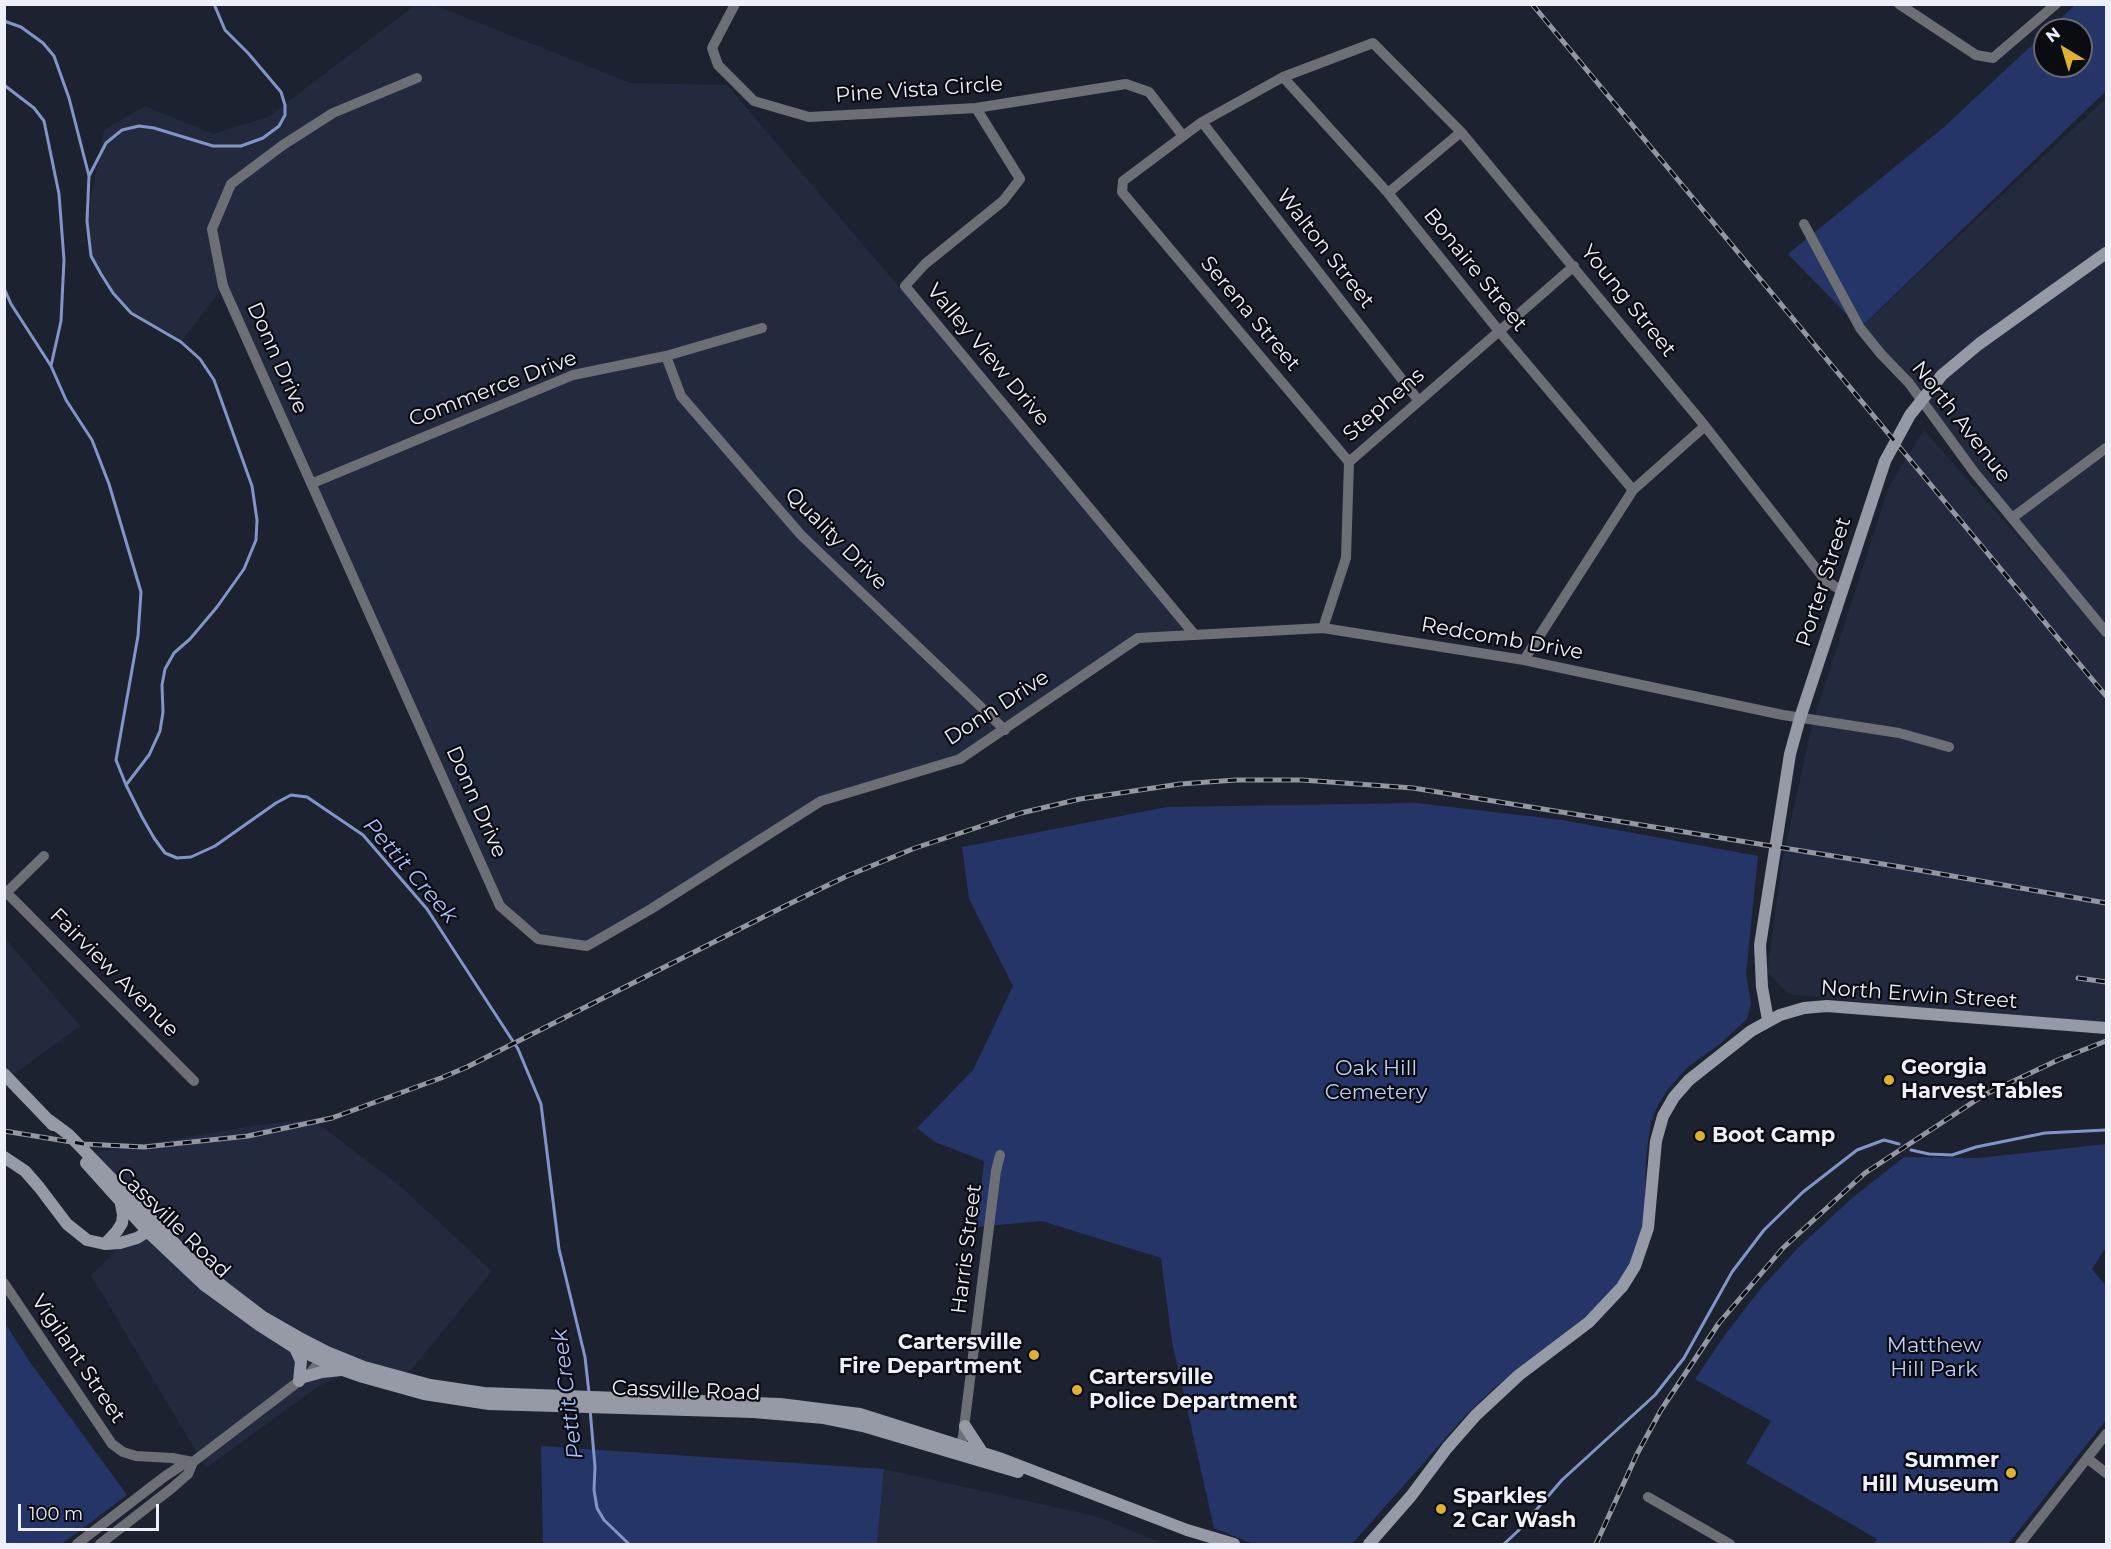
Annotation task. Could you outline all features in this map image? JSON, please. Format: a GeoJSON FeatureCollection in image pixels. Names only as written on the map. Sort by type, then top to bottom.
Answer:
{"type":"FeatureCollection","features":[{"type":"Feature","properties":{"kind":"main road","name":"Porter Street"},"geometry":{"type":"LineString","coordinates":[[1768,1020],[1762,987],[1761,929],[1790,754],[1879,475],[1897,436],[1919,402],[1942,375],[1979,344],[2106,253]]}},
{"type":"Feature","properties":{"kind":"main road","name":"North Erwin Street"},"geometry":{"type":"LineString","coordinates":[[1369,1545],[1476,1415],[1533,1363],[1595,1316],[1622,1287],[1639,1257],[1648,1228],[1656,1141],[1659,1126],[1668,1106],[1697,1072],[1750,1031],[1768,1020],[1804,1008],[1838,1006],[2106,1028]]}},
{"type":"Feature","properties":{"kind":"main road","name":"Cassville Road"},"geometry":{"type":"LineString","coordinates":[[4,1074],[49,1120],[120,1203],[245,1304],[343,1370],[424,1394],[466,1402],[511,1400],[623,1404],[780,1404],[822,1408],[860,1414],[960,1450],[1000,1468],[1053,1480]]}},
{"type":"Feature","properties":{"kind":"main road","name":"Cassville Road"},"geometry":{"type":"LineString","coordinates":[[49,1120],[68,1134],[204,1285],[295,1348],[430,1385],[511,1400]]}},
{"type":"Feature","properties":{"kind":"main road"},"geometry":{"type":"LineString","coordinates":[[4,1157],[31,1178],[71,1229],[87,1240],[105,1244],[128,1240],[152,1229]]}},
{"type":"Feature","properties":{"kind":"main road"},"geometry":{"type":"LineString","coordinates":[[105,1244],[122,1223],[120,1203]]}},
{"type":"Feature","properties":{"kind":"main road"},"geometry":{"type":"LineString","coordinates":[[295,1348],[301,1361],[301,1379],[322,1372],[343,1370]]}},
{"type":"Feature","properties":{"kind":"main road"},"geometry":{"type":"LineString","coordinates":[[965,1426],[983,1453]]}},
{"type":"Feature","properties":{"kind":"main road","name":"Cassville Road"},"geometry":{"type":"LineString","coordinates":[[960,1450],[983,1453],[1140,1510],[1187,1530],[1234,1545]]}},
{"type":"Feature","properties":{"kind":"main road","name":"Cassville Road"},"geometry":{"type":"LineString","coordinates":[[1187,1530],[1214,1545]]}},
{"type":"Feature","properties":{"kind":"street"},"geometry":{"type":"LineString","coordinates":[[1899,4],[1976,55],[1994,58],[2056,4]]}},
{"type":"Feature","properties":{"kind":"street","name":"Pine Vista Circle"},"geometry":{"type":"LineString","coordinates":[[730,6],[712,48],[718,65],[754,101],[809,117],[976,108],[1126,84],[1149,92],[1183,136]]}},
{"type":"Feature","properties":{"kind":"street","name":"Young Street"},"geometry":{"type":"LineString","coordinates":[[1283,77],[1373,43],[1461,132],[1705,426],[1825,580],[1842,591]]}},
{"type":"Feature","properties":{"kind":"street"},"geometry":{"type":"LineString","coordinates":[[1183,136],[1202,122],[1283,77]]}},
{"type":"Feature","properties":{"kind":"street","name":"Bonaire Street"},"geometry":{"type":"LineString","coordinates":[[1283,77],[1388,193],[1499,332],[1633,490]]}},
{"type":"Feature","properties":{"kind":"street","name":"Donn Drive"},"geometry":{"type":"LineString","coordinates":[[417,78],[333,113],[273,153],[231,184],[212,229],[224,286],[500,906],[538,939],[587,946],[651,909],[821,801],[960,759],[1138,638],[1194,634]]}},
{"type":"Feature","properties":{"kind":"street","name":"Valley View Drive"},"geometry":{"type":"LineString","coordinates":[[976,108],[1020,179],[1003,201],[925,264],[905,286],[1194,634]]}},
{"type":"Feature","properties":{"kind":"street","name":"Walton Street"},"geometry":{"type":"LineString","coordinates":[[1202,122],[1418,400]]}},
{"type":"Feature","properties":{"kind":"street"},"geometry":{"type":"LineString","coordinates":[[1388,193],[1461,132]]}},
{"type":"Feature","properties":{"kind":"street","name":"Serena Street"},"geometry":{"type":"LineString","coordinates":[[1183,136],[1123,181],[1122,192],[1349,462]]}},
{"type":"Feature","properties":{"kind":"street","name":"North Avenue"},"geometry":{"type":"LineString","coordinates":[[1804,224],[1860,328],[1974,472],[2106,632]]}},
{"type":"Feature","properties":{"kind":"street","name":"Stephens"},"geometry":{"type":"LineString","coordinates":[[1323,628],[1346,558],[1349,462],[1574,266]]}},
{"type":"Feature","properties":{"kind":"street","name":"Commerce Drive"},"geometry":{"type":"LineString","coordinates":[[312,483],[573,375],[666,356],[762,328]]}},
{"type":"Feature","properties":{"kind":"street","name":"Quality Drive"},"geometry":{"type":"LineString","coordinates":[[666,356],[681,396],[801,536],[1005,730]]}},
{"type":"Feature","properties":{"kind":"street"},"geometry":{"type":"LineString","coordinates":[[1524,660],[1633,490],[1705,426]]}},
{"type":"Feature","properties":{"kind":"street"},"geometry":{"type":"LineString","coordinates":[[2012,518],[2106,448]]}},
{"type":"Feature","properties":{"kind":"street","name":"Redcomb Drive"},"geometry":{"type":"LineString","coordinates":[[1194,634],[1323,628],[1524,660],[1800,718],[1899,733],[1950,747]]}},
{"type":"Feature","properties":{"kind":"street"},"geometry":{"type":"LineString","coordinates":[[5,893],[44,856]]}},
{"type":"Feature","properties":{"kind":"street","name":"Fairview Avenue"},"geometry":{"type":"LineString","coordinates":[[5,893],[194,1081]]}},
{"type":"Feature","properties":{"kind":"street","name":"Harris Street"},"geometry":{"type":"LineString","coordinates":[[960,1450],[965,1426],[996,1171],[1000,1155]]}},
{"type":"Feature","properties":{"kind":"street","name":"Vigilant Street"},"geometry":{"type":"LineString","coordinates":[[4,1283],[112,1444],[123,1452],[136,1456],[194,1462]]}},
{"type":"Feature","properties":{"kind":"street"},"geometry":{"type":"LineString","coordinates":[[77,1545],[164,1477],[182,1465],[194,1462],[301,1379],[324,1356]]}},
{"type":"Feature","properties":{"kind":"street"},"geometry":{"type":"LineString","coordinates":[[2020,1545],[2106,1434]]}},
{"type":"Feature","properties":{"kind":"street"},"geometry":{"type":"LineString","coordinates":[[2087,1458],[2106,1473]]}},
{"type":"Feature","properties":{"kind":"street"},"geometry":{"type":"LineString","coordinates":[[100,1545],[188,1474],[194,1462]]}},
{"type":"Feature","properties":{"kind":"street"},"geometry":{"type":"LineString","coordinates":[[1648,1497],[1730,1545]]}},
{"type":"Feature","properties":{"kind":"shaded area"},"geometry":{"type":"Polygon","coordinates":[[[415,5],[434,5],[631,83],[727,85],[899,287],[1187,634],[1143,638],[960,759],[821,801],[587,946],[538,939],[500,906],[223,287],[181,342],[131,313],[113,293],[91,256],[87,221],[104,130],[145,106],[213,134],[268,117],[415,5]]]}},
{"type":"Feature","properties":{"kind":"shaded area"},"geometry":{"type":"Polygon","coordinates":[[[2106,98],[2106,632],[1860,328],[2106,98]]]}},
{"type":"Feature","properties":{"kind":"shaded area"},"geometry":{"type":"Polygon","coordinates":[[[1924,430],[2106,637],[2106,1027],[1788,994],[1767,972],[1782,861],[1812,725],[1889,486],[1924,430]]]}},
{"type":"Feature","properties":{"kind":"shaded area"},"geometry":{"type":"Polygon","coordinates":[[[4,937],[80,1026],[5,1081],[4,1081],[4,937]]]}},
{"type":"Feature","properties":{"kind":"shaded area"},"geometry":{"type":"Polygon","coordinates":[[[312,1119],[400,1186],[492,1271],[412,1369],[378,1388],[341,1376],[319,1386],[206,1468],[91,1275],[152,1216],[92,1153],[253,1126],[312,1119]]]}},
{"type":"Feature","properties":{"kind":"shaded area"},"geometry":{"type":"Polygon","coordinates":[[[884,1469],[1095,1516],[1164,1544],[877,1544],[884,1469]]]}},
{"type":"Feature","properties":{"kind":"green space"},"geometry":{"type":"Polygon","coordinates":[[[2075,5],[2106,5],[2106,91],[1860,328],[1788,254],[1944,127],[2033,44],[2033,78],[2093,78],[2093,18],[2061,18],[2075,5]]]}},
{"type":"Feature","properties":{"kind":"green space","name":"Oak Hill Cemetery"},"geometry":{"type":"Polygon","coordinates":[[[1417,803],[1562,820],[1758,856],[1746,974],[1751,1003],[1747,1019],[1720,1044],[1688,1067],[1668,1089],[1658,1105],[1651,1122],[1646,1157],[1645,1212],[1641,1237],[1621,1279],[1594,1310],[1517,1369],[1466,1415],[1352,1544],[1253,1544],[1214,1528],[1172,1342],[1161,1258],[1042,1221],[977,1227],[984,1161],[935,1142],[917,1128],[973,1070],[1013,986],[969,899],[962,847],[1167,807],[1417,803]]]}},
{"type":"Feature","properties":{"kind":"green space","name":"Matthew Hill Park"},"geometry":{"type":"Polygon","coordinates":[[[2106,1144],[2106,1247],[2092,1269],[2106,1286],[2106,1420],[2008,1544],[1874,1544],[1877,1539],[1746,1463],[1771,1421],[1695,1379],[1727,1332],[1762,1287],[1800,1246],[1851,1199],[1904,1157],[1979,1158],[2106,1144]]]}},
{"type":"Feature","properties":{"kind":"green space"},"geometry":{"type":"Polygon","coordinates":[[[5,1323],[32,1365],[127,1495],[62,1544],[5,1544],[5,1323]]]}},
{"type":"Feature","properties":{"kind":"green space"},"geometry":{"type":"Polygon","coordinates":[[[541,1446],[884,1469],[877,1544],[543,1544],[541,1446]]]}},
{"type":"Feature","properties":{"kind":"waterway"},"geometry":{"type":"LineString","coordinates":[[89,176],[106,143],[122,130],[139,126],[154,128],[213,146],[241,146],[263,138],[279,126],[285,115],[281,92],[225,30],[214,4]]}},
{"type":"Feature","properties":{"kind":"waterway","name":"Pettit Creek"},"geometry":{"type":"LineString","coordinates":[[4,21],[21,27],[43,43],[54,56],[69,98],[89,176],[87,221],[91,256],[113,293],[131,313],[181,342],[200,359],[214,380],[252,486],[257,520],[256,540],[244,569],[217,607],[190,639],[174,653],[165,669],[160,731],[149,755],[126,785]]}},
{"type":"Feature","properties":{"kind":"waterway"},"geometry":{"type":"LineString","coordinates":[[4,85],[34,108],[44,121],[59,194],[64,260],[61,321],[51,366]]}},
{"type":"Feature","properties":{"kind":"waterway","name":"Pettit Creek"},"geometry":{"type":"LineString","coordinates":[[4,288],[11,304],[51,366],[66,400],[92,440],[109,484],[141,592],[138,636],[116,760],[142,817],[165,853],[177,858],[191,857],[215,846],[291,795],[307,797],[363,835],[427,909],[518,1049],[541,1104],[559,1249],[585,1357],[589,1393]]}},
{"type":"Feature","properties":{"kind":"waterway"},"geometry":{"type":"LineString","coordinates":[[1911,1150],[1952,1155],[1976,1147],[2045,1133],[2106,1130]]}},
{"type":"Feature","properties":{"kind":"waterway"},"geometry":{"type":"LineString","coordinates":[[1504,1544],[1562,1480],[1655,1395],[1684,1358],[1732,1272],[1764,1230],[1803,1192],[1857,1150],[1884,1140],[1899,1144]]}},
{"type":"Feature","properties":{"kind":"waterway","name":"Pettit Creek"},"geometry":{"type":"LineString","coordinates":[[590,1409],[597,1508],[604,1520],[629,1544]]}},
{"type":"Feature","properties":{"kind":"railway"},"geometry":{"type":"LineString","coordinates":[[1532,4],[2106,696]]}},
{"type":"Feature","properties":{"kind":"railway"},"geometry":{"type":"LineString","coordinates":[[4,1131],[84,1144],[144,1147],[248,1136],[332,1118],[467,1067],[789,904],[847,876],[915,848],[1021,813],[1080,799],[1180,784],[1236,780],[1302,780],[1413,788],[1901,867],[2106,903]]}},
{"type":"Feature","properties":{"kind":"railway"},"geometry":{"type":"LineString","coordinates":[[2078,978],[2106,982]]}},
{"type":"Feature","properties":{"kind":"railway"},"geometry":{"type":"LineString","coordinates":[[1596,1544],[1637,1454],[1661,1410],[1719,1323],[1783,1248],[1865,1173],[1984,1095],[2058,1060],[2106,1041]]}},
{"type":"Feature","properties":{"kind":"place","name":"Georgia Harvest Tables"},"geometry":{"type":"Point","coordinates":[1889,1080]}},
{"type":"Feature","properties":{"kind":"place","name":"Boot Camp"},"geometry":{"type":"Point","coordinates":[1700,1136]}},
{"type":"Feature","properties":{"kind":"place","name":"Cartersville Fire Department"},"geometry":{"type":"Point","coordinates":[1034,1355]}},
{"type":"Feature","properties":{"kind":"place","name":"Cartersville Police Department"},"geometry":{"type":"Point","coordinates":[1077,1390]}},
{"type":"Feature","properties":{"kind":"place","name":"Summer Hill Museum"},"geometry":{"type":"Point","coordinates":[2011,1473]}},
{"type":"Feature","properties":{"kind":"place","name":"Sparkles 2 Car Wash"},"geometry":{"type":"Point","coordinates":[1441,1509]}}]}
